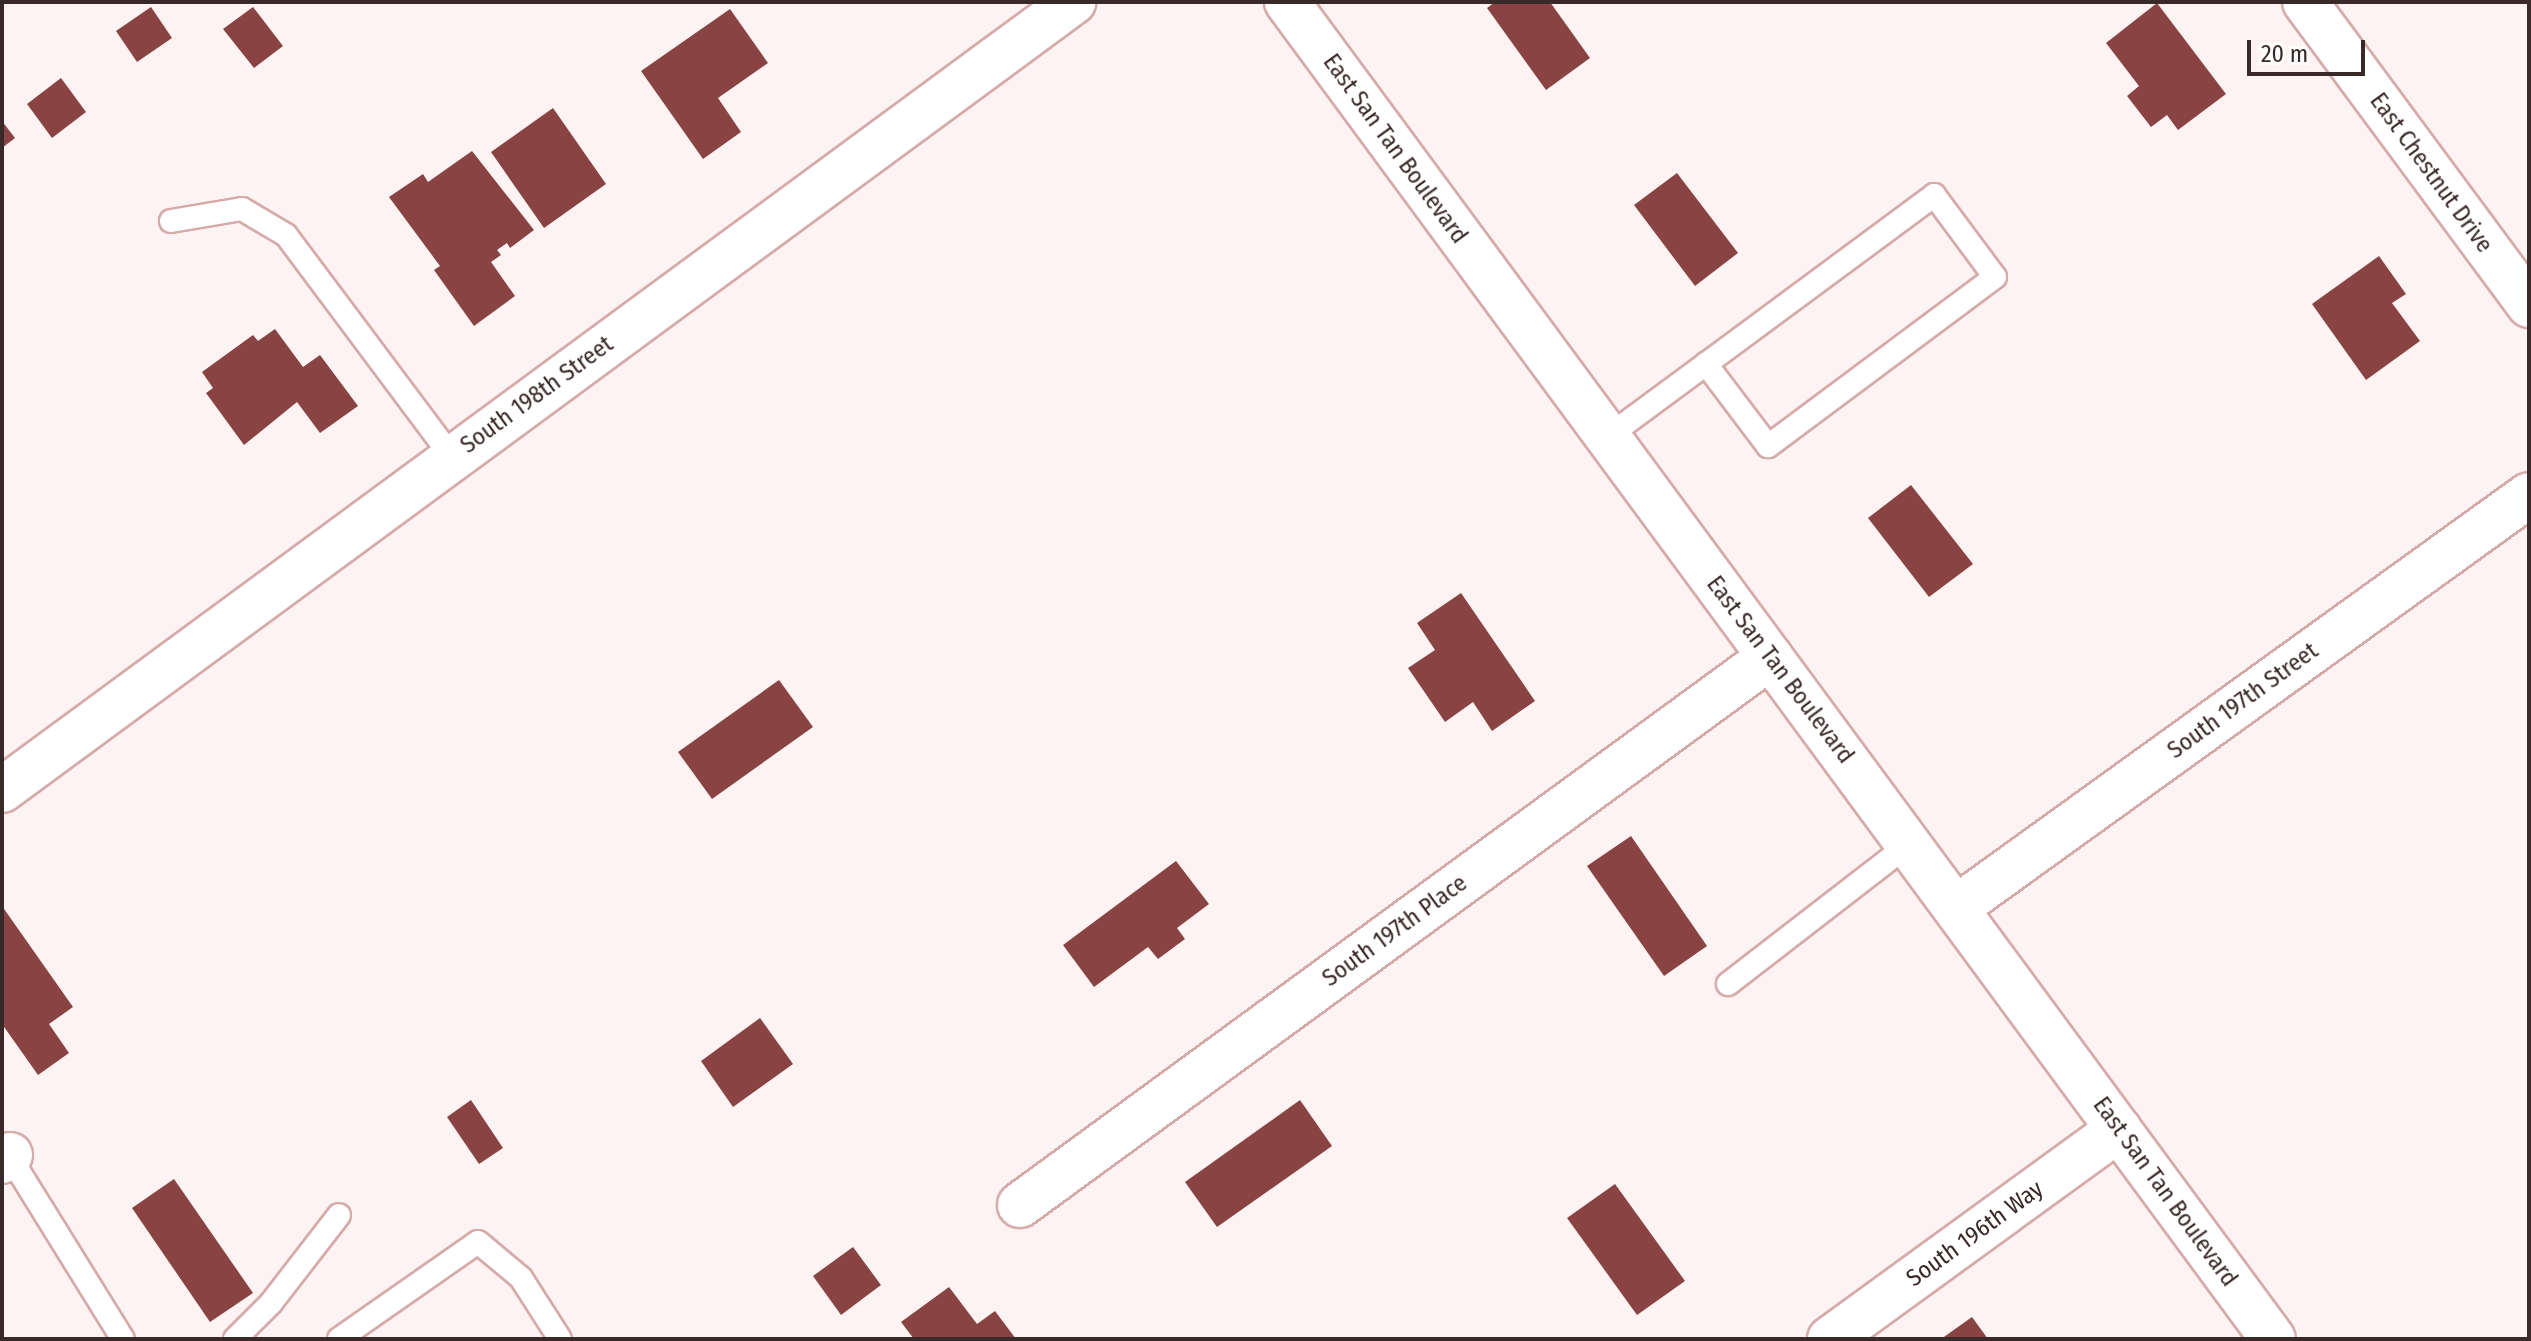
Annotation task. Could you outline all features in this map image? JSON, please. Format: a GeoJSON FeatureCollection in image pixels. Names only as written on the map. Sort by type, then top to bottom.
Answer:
{"type":"FeatureCollection","features":[{"type":"Feature","properties":{"kind":"street","name":"South 198th Street"},"geometry":{"type":"LineString","coordinates":[[2,790],[1073,2]]}},
{"type":"Feature","properties":{"kind":"street","name":"East San Tan Boulevard"},"geometry":{"type":"LineString","coordinates":[[1287,2],[2273,1339]]}},
{"type":"Feature","properties":{"kind":"street","name":"East Chestnut Drive"},"geometry":{"type":"LineString","coordinates":[[2305,2],[2529,305]]}},
{"type":"Feature","properties":{"kind":"street","name":"South 197th Street"},"geometry":{"type":"LineString","coordinates":[[1956,908],[2529,495]]}},
{"type":"Feature","properties":{"kind":"street","name":"South 197th Place"},"geometry":{"type":"LineString","coordinates":[[1020,1205],[1770,657]]}},
{"type":"Feature","properties":{"kind":"street","name":"South 196th Way"},"geometry":{"type":"LineString","coordinates":[[1830,1339],[2119,1129]]}},
{"type":"Feature","properties":{"kind":"lane"},"geometry":{"type":"LineString","coordinates":[[1607,437],[1934,195],[1995,277],[1768,446],[1706,364]]}},
{"type":"Feature","properties":{"kind":"lane"},"geometry":{"type":"LineString","coordinates":[[171,221],[242,209],[286,235],[452,457]]}},
{"type":"Feature","properties":{"kind":"lane"},"geometry":{"type":"LineString","coordinates":[[1728,984],[1909,844]]}},
{"type":"Feature","properties":{"kind":"lane"},"geometry":{"type":"LineString","coordinates":[[5,1153],[123,1339]]}},
{"type":"Feature","properties":{"kind":"lane"},"geometry":{"type":"LineString","coordinates":[[235,1339],[271,1303],[339,1215]]}},
{"type":"Feature","properties":{"kind":"lane"},"geometry":{"type":"LineString","coordinates":[[339,1339],[478,1242],[521,1278],[560,1339]]}},
{"type":"Feature","properties":{"kind":"building"},"geometry":{"type":"Polygon","coordinates":[[[1495,2],[1550,2],[1590,58],[1546,90],[1487,8],[1495,2]]]}},
{"type":"Feature","properties":{"kind":"building"},"geometry":{"type":"Polygon","coordinates":[[[2157,3],[2226,94],[2178,130],[2167,115],[2151,127],[2127,96],[2139,86],[2106,43],[2157,3]]]}},
{"type":"Feature","properties":{"kind":"building"},"geometry":{"type":"Polygon","coordinates":[[[151,7],[172,38],[137,62],[116,31],[151,7]]]}},
{"type":"Feature","properties":{"kind":"building"},"geometry":{"type":"Polygon","coordinates":[[[253,7],[283,46],[254,68],[223,29],[253,7]]]}},
{"type":"Feature","properties":{"kind":"building"},"geometry":{"type":"Polygon","coordinates":[[[730,9],[768,63],[718,98],[741,132],[703,159],[641,71],[730,9]]]}},
{"type":"Feature","properties":{"kind":"building"},"geometry":{"type":"Polygon","coordinates":[[[61,78],[86,112],[52,138],[27,104],[61,78]]]}},
{"type":"Feature","properties":{"kind":"building"},"geometry":{"type":"Polygon","coordinates":[[[553,108],[606,184],[544,228],[491,152],[553,108]]]}},
{"type":"Feature","properties":{"kind":"building"},"geometry":{"type":"Polygon","coordinates":[[[2,121],[15,138],[2,148],[2,121]]]}},
{"type":"Feature","properties":{"kind":"building"},"geometry":{"type":"Polygon","coordinates":[[[472,151],[534,230],[510,248],[507,243],[497,250],[501,255],[491,262],[515,296],[474,326],[434,270],[440,266],[389,197],[423,174],[428,182],[472,151]]]}},
{"type":"Feature","properties":{"kind":"building"},"geometry":{"type":"Polygon","coordinates":[[[1677,173],[1738,253],[1695,286],[1634,205],[1677,173]]]}},
{"type":"Feature","properties":{"kind":"building"},"geometry":{"type":"Polygon","coordinates":[[[2379,256],[2406,294],[2392,303],[2420,341],[2366,380],[2312,304],[2379,256]]]}},
{"type":"Feature","properties":{"kind":"building"},"geometry":{"type":"Polygon","coordinates":[[[275,329],[303,367],[320,355],[358,406],[320,433],[297,402],[244,445],[206,393],[213,388],[202,372],[253,335],[258,341],[275,329]]]}},
{"type":"Feature","properties":{"kind":"building"},"geometry":{"type":"Polygon","coordinates":[[[1911,485],[1973,564],[1929,597],[1868,518],[1911,485]]]}},
{"type":"Feature","properties":{"kind":"building"},"geometry":{"type":"Polygon","coordinates":[[[1461,593],[1535,701],[1492,731],[1473,702],[1445,722],[1408,668],[1435,650],[1417,623],[1461,593]]]}},
{"type":"Feature","properties":{"kind":"building"},"geometry":{"type":"Polygon","coordinates":[[[779,680],[813,727],[712,799],[678,752],[779,680]]]}},
{"type":"Feature","properties":{"kind":"building"},"geometry":{"type":"Polygon","coordinates":[[[1631,836],[1707,946],[1664,976],[1587,866],[1631,836]]]}},
{"type":"Feature","properties":{"kind":"building"},"geometry":{"type":"Polygon","coordinates":[[[1176,861],[1209,904],[1177,928],[1185,939],[1158,959],[1148,947],[1094,987],[1063,945],[1176,861]]]}},
{"type":"Feature","properties":{"kind":"building"},"geometry":{"type":"Polygon","coordinates":[[[2,906],[73,1007],[49,1024],[69,1053],[38,1075],[2,1024],[2,906]]]}},
{"type":"Feature","properties":{"kind":"building"},"geometry":{"type":"Polygon","coordinates":[[[760,1018],[793,1064],[733,1107],[701,1061],[760,1018]]]}},
{"type":"Feature","properties":{"kind":"building"},"geometry":{"type":"Polygon","coordinates":[[[471,1100],[503,1148],[479,1164],[447,1117],[471,1100]]]}},
{"type":"Feature","properties":{"kind":"building"},"geometry":{"type":"Polygon","coordinates":[[[1300,1100],[1332,1146],[1217,1227],[1185,1182],[1300,1100]]]}},
{"type":"Feature","properties":{"kind":"building"},"geometry":{"type":"Polygon","coordinates":[[[174,1179],[253,1293],[210,1322],[132,1208],[174,1179]]]}},
{"type":"Feature","properties":{"kind":"building"},"geometry":{"type":"Polygon","coordinates":[[[1615,1184],[1685,1281],[1637,1315],[1567,1218],[1615,1184]]]}},
{"type":"Feature","properties":{"kind":"building"},"geometry":{"type":"Polygon","coordinates":[[[853,1247],[881,1285],[841,1315],[813,1276],[853,1247]]]}},
{"type":"Feature","properties":{"kind":"building"},"geometry":{"type":"Polygon","coordinates":[[[949,1287],[977,1324],[995,1311],[1016,1339],[914,1339],[901,1322],[949,1287]]]}},
{"type":"Feature","properties":{"kind":"building"},"geometry":{"type":"Polygon","coordinates":[[[1972,1317],[1988,1339],[1941,1339],[1972,1317]]]}}]}
